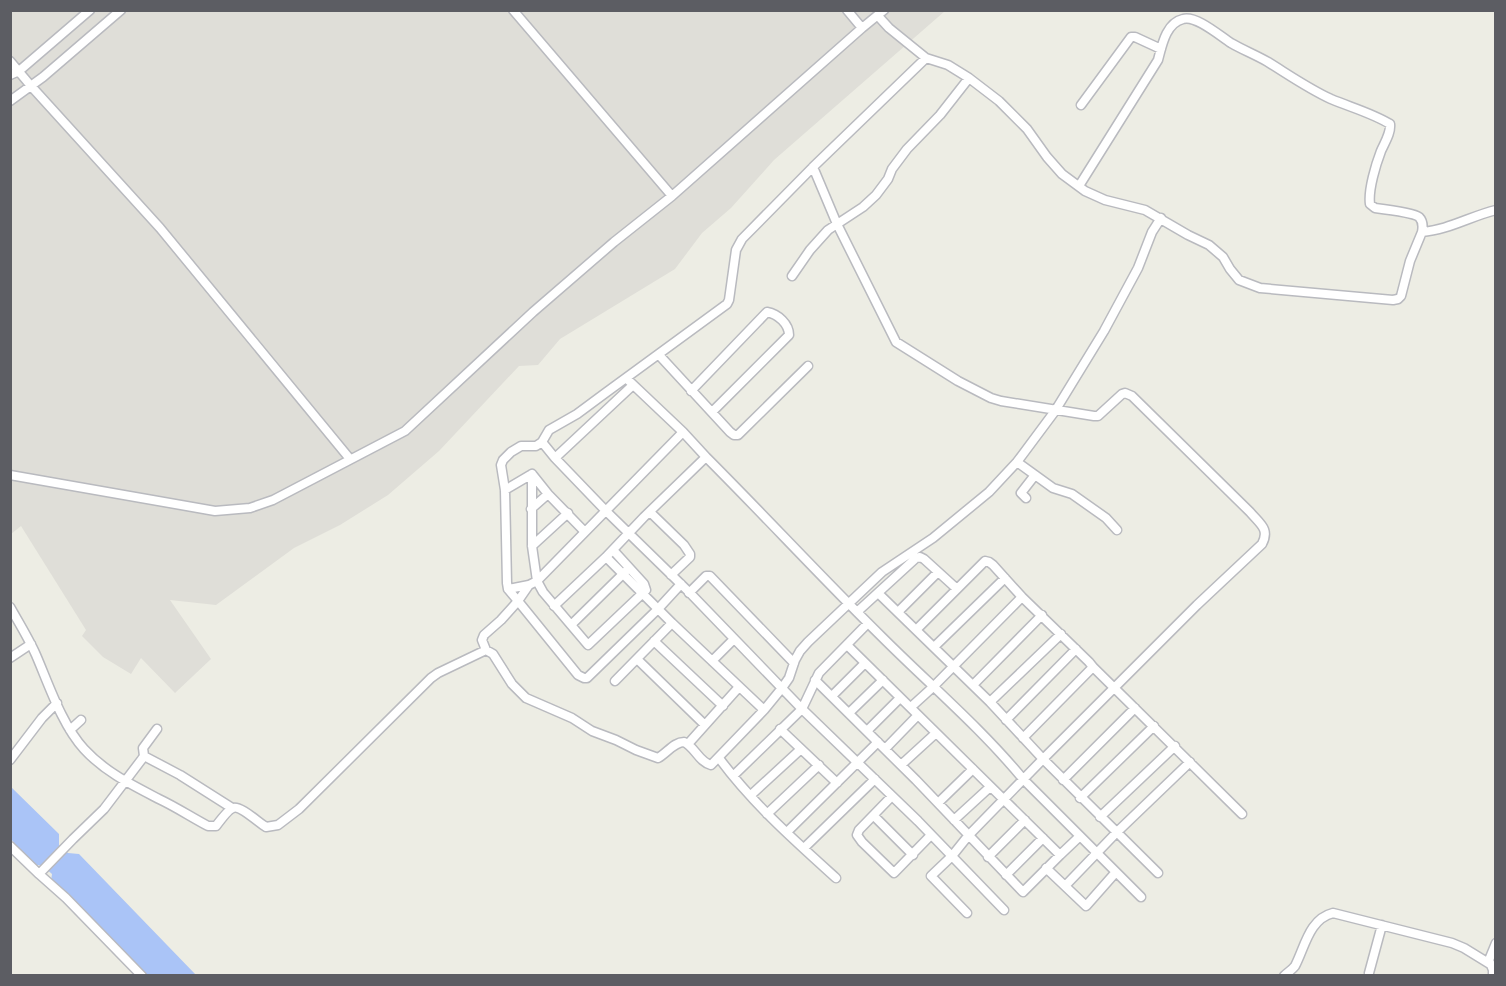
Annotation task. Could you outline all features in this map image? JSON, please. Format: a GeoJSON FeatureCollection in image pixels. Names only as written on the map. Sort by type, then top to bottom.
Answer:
{"type":"FeatureCollection","features":[{"type":"Feature","properties":{"kind":"street"},"geometry":{"type":"LineString","coordinates":[[15,73],[90,10]]}},
{"type":"Feature","properties":{"kind":"street"},"geometry":{"type":"LineString","coordinates":[[10,101],[121,10]]}},
{"type":"Feature","properties":{"kind":"street"},"geometry":{"type":"LineString","coordinates":[[513,10],[672,196]]}},
{"type":"Feature","properties":{"kind":"street"},"geometry":{"type":"LineString","coordinates":[[847,10],[862,28]]}},
{"type":"Feature","properties":{"kind":"street"},"geometry":{"type":"LineString","coordinates":[[10,475],[215,511],[250,508],[273,500],[324,474],[405,431],[533,312],[614,242],[672,196],[881,13],[889,28],[926,58],[948,65],[969,78],[1010,111],[1062,174],[1079,186],[1097,197],[1145,210],[1209,245],[1223,257],[1239,280],[1250,285],[1267,289],[1398,299],[1401,296],[1410,261],[1422,231],[1419,217],[1375,208],[1370,204],[1369,197],[1378,160],[1390,129],[1390,123],[1310,88],[1189,18],[1174,24],[1165,36],[1158,60],[1079,186]]}},
{"type":"Feature","properties":{"kind":"street"},"geometry":{"type":"LineString","coordinates":[[1081,105],[1131,37],[1161,49]]}},
{"type":"Feature","properties":{"kind":"street"},"geometry":{"type":"LineString","coordinates":[[681,584],[587,678],[578,675],[508,589],[506,490],[501,465],[503,460],[514,449],[521,446],[536,446],[542,442],[549,430],[577,414],[727,304],[736,250],[742,239],[926,58]]}},
{"type":"Feature","properties":{"kind":"street"},"geometry":{"type":"LineString","coordinates":[[10,61],[15,73],[31,86],[160,228],[350,459]]}},
{"type":"Feature","properties":{"kind":"street"},"geometry":{"type":"LineString","coordinates":[[792,276],[828,230],[863,207],[876,195],[907,149],[940,115],[969,78]]}},
{"type":"Feature","properties":{"kind":"street"},"geometry":{"type":"LineString","coordinates":[[813,167],[837,224],[896,342],[958,381],[991,398],[1055,411],[1098,416],[1122,394],[1132,396],[1265,530],[1266,537],[1262,544],[1197,605],[1042,759],[931,876],[967,913]]}},
{"type":"Feature","properties":{"kind":"street"},"geometry":{"type":"LineString","coordinates":[[1422,231],[1441,229],[1496,210]]}},
{"type":"Feature","properties":{"kind":"street"},"geometry":{"type":"LineString","coordinates":[[683,432],[533,583],[501,620],[484,635],[482,640],[486,650],[493,654],[521,694],[572,718],[592,731],[656,758],[680,742],[688,744],[706,763],[715,761],[764,710],[789,678],[801,650],[882,572],[933,538],[989,492],[1017,462],[1055,411],[1104,331],[1138,268],[1152,232],[1161,218]]}},
{"type":"Feature","properties":{"kind":"street"},"geometry":{"type":"LineString","coordinates":[[692,391],[767,312],[771,312],[787,326],[789,335],[712,412]]}},
{"type":"Feature","properties":{"kind":"street"},"geometry":{"type":"LineString","coordinates":[[659,355],[734,435],[738,435],[808,366]]}},
{"type":"Feature","properties":{"kind":"street"},"geometry":{"type":"LineString","coordinates":[[626,378],[683,432],[849,604],[1141,897]]}},
{"type":"Feature","properties":{"kind":"street"},"geometry":{"type":"LineString","coordinates":[[555,458],[633,385]]}},
{"type":"Feature","properties":{"kind":"street"},"geometry":{"type":"LineString","coordinates":[[542,442],[606,511],[1004,910]]}},
{"type":"Feature","properties":{"kind":"street"},"geometry":{"type":"LineString","coordinates":[[554,606],[706,457]]}},
{"type":"Feature","properties":{"kind":"street"},"geometry":{"type":"LineString","coordinates":[[1017,462],[1055,489],[1072,494],[1106,518],[1117,530]]}},
{"type":"Feature","properties":{"kind":"street"},"geometry":{"type":"LineString","coordinates":[[506,490],[532,474]]}},
{"type":"Feature","properties":{"kind":"street"},"geometry":{"type":"LineString","coordinates":[[532,474],[585,532]]}},
{"type":"Feature","properties":{"kind":"street"},"geometry":{"type":"LineString","coordinates":[[532,474],[533,583],[589,645],[646,590],[646,586],[626,571],[610,553]]}},
{"type":"Feature","properties":{"kind":"street"},"geometry":{"type":"LineString","coordinates":[[1026,498],[1021,493],[1035,475]]}},
{"type":"Feature","properties":{"kind":"street"},"geometry":{"type":"LineString","coordinates":[[531,509],[548,494]]}},
{"type":"Feature","properties":{"kind":"street"},"geometry":{"type":"LineString","coordinates":[[650,512],[684,545],[690,554],[690,557],[671,575]]}},
{"type":"Feature","properties":{"kind":"street"},"geometry":{"type":"LineString","coordinates":[[532,546],[568,513]]}},
{"type":"Feature","properties":{"kind":"street"},"geometry":{"type":"LineString","coordinates":[[857,612],[916,558],[920,557],[957,589]]}},
{"type":"Feature","properties":{"kind":"street"},"geometry":{"type":"LineString","coordinates":[[916,630],[985,561],[989,562],[1242,814]]}},
{"type":"Feature","properties":{"kind":"street"},"geometry":{"type":"LineString","coordinates":[[571,625],[626,571]]}},
{"type":"Feature","properties":{"kind":"street"},"geometry":{"type":"LineString","coordinates":[[898,612],[938,572]]}},
{"type":"Feature","properties":{"kind":"street"},"geometry":{"type":"LineString","coordinates":[[689,593],[706,576],[710,576],[794,663]]}},
{"type":"Feature","properties":{"kind":"street"},"geometry":{"type":"LineString","coordinates":[[934,648],[1005,578]]}},
{"type":"Feature","properties":{"kind":"street"},"geometry":{"type":"LineString","coordinates":[[508,589],[533,583]]}},
{"type":"Feature","properties":{"kind":"street"},"geometry":{"type":"LineString","coordinates":[[878,593],[954,666],[1080,798],[1158,873]]}},
{"type":"Feature","properties":{"kind":"street"},"geometry":{"type":"LineString","coordinates":[[643,594],[764,710]]}},
{"type":"Feature","properties":{"kind":"street"},"geometry":{"type":"LineString","coordinates":[[911,707],[1022,597]]}},
{"type":"Feature","properties":{"kind":"street"},"geometry":{"type":"LineString","coordinates":[[10,607],[31,644],[70,730],[90,755],[125,782],[208,826],[216,826],[232,808]]}},
{"type":"Feature","properties":{"kind":"street"},"geometry":{"type":"LineString","coordinates":[[973,685],[1042,615]]}},
{"type":"Feature","properties":{"kind":"street"},"geometry":{"type":"LineString","coordinates":[[615,681],[672,623]]}},
{"type":"Feature","properties":{"kind":"street"},"geometry":{"type":"LineString","coordinates":[[733,776],[802,709],[819,673],[868,623]]}},
{"type":"Feature","properties":{"kind":"street"},"geometry":{"type":"LineString","coordinates":[[990,702],[1061,634]]}},
{"type":"Feature","properties":{"kind":"street"},"geometry":{"type":"LineString","coordinates":[[712,661],[734,639]]}},
{"type":"Feature","properties":{"kind":"street"},"geometry":{"type":"LineString","coordinates":[[654,640],[723,706]]}},
{"type":"Feature","properties":{"kind":"street"},"geometry":{"type":"LineString","coordinates":[[10,658],[31,644]]}},
{"type":"Feature","properties":{"kind":"street"},"geometry":{"type":"LineString","coordinates":[[847,645],[1060,855]]}},
{"type":"Feature","properties":{"kind":"street"},"geometry":{"type":"LineString","coordinates":[[1006,720],[1076,649]]}},
{"type":"Feature","properties":{"kind":"street"},"geometry":{"type":"LineString","coordinates":[[144,756],[180,775],[232,808],[242,810],[266,827],[278,825],[299,809],[431,678],[486,650]]}},
{"type":"Feature","properties":{"kind":"street"},"geometry":{"type":"LineString","coordinates":[[637,659],[705,725]]}},
{"type":"Feature","properties":{"kind":"street"},"geometry":{"type":"LineString","coordinates":[[832,696],[865,663]]}},
{"type":"Feature","properties":{"kind":"street"},"geometry":{"type":"LineString","coordinates":[[1023,738],[1093,667]]}},
{"type":"Feature","properties":{"kind":"street"},"geometry":{"type":"LineString","coordinates":[[815,680],[901,765],[1023,892],[1080,836]]}},
{"type":"Feature","properties":{"kind":"street"},"geometry":{"type":"LineString","coordinates":[[849,713],[883,680]]}},
{"type":"Feature","properties":{"kind":"street"},"geometry":{"type":"LineString","coordinates":[[688,744],[740,687]]}},
{"type":"Feature","properties":{"kind":"street"},"geometry":{"type":"LineString","coordinates":[[867,731],[900,698]]}},
{"type":"Feature","properties":{"kind":"street"},"geometry":{"type":"LineString","coordinates":[[10,760],[42,718],[57,703]]}},
{"type":"Feature","properties":{"kind":"street"},"geometry":{"type":"LineString","coordinates":[[1063,780],[1136,708]]}},
{"type":"Feature","properties":{"kind":"street"},"geometry":{"type":"LineString","coordinates":[[787,832],[857,763],[882,746],[918,715]]}},
{"type":"Feature","properties":{"kind":"street"},"geometry":{"type":"LineString","coordinates":[[70,730],[81,720]]}},
{"type":"Feature","properties":{"kind":"street"},"geometry":{"type":"LineString","coordinates":[[1080,798],[1154,726]]}},
{"type":"Feature","properties":{"kind":"street"},"geometry":{"type":"LineString","coordinates":[[42,871],[72,838],[98,815],[125,782],[144,756],[143,748],[157,729]]}},
{"type":"Feature","properties":{"kind":"street"},"geometry":{"type":"LineString","coordinates":[[780,729],[837,783]]}},
{"type":"Feature","properties":{"kind":"street"},"geometry":{"type":"LineString","coordinates":[[901,765],[936,733]]}},
{"type":"Feature","properties":{"kind":"street"},"geometry":{"type":"LineString","coordinates":[[1100,817],[1174,746]]}},
{"type":"Feature","properties":{"kind":"street"},"geometry":{"type":"LineString","coordinates":[[751,795],[801,749]]}},
{"type":"Feature","properties":{"kind":"street"},"geometry":{"type":"LineString","coordinates":[[715,761],[733,776],[767,814],[836,878]]}},
{"type":"Feature","properties":{"kind":"street"},"geometry":{"type":"LineString","coordinates":[[1065,886],[1190,762]]}},
{"type":"Feature","properties":{"kind":"street"},"geometry":{"type":"LineString","coordinates":[[767,814],[819,765]]}},
{"type":"Feature","properties":{"kind":"street"},"geometry":{"type":"LineString","coordinates":[[938,803],[973,770]]}},
{"type":"Feature","properties":{"kind":"street"},"geometry":{"type":"LineString","coordinates":[[804,848],[875,779]]}},
{"type":"Feature","properties":{"kind":"street"},"geometry":{"type":"LineString","coordinates":[[954,820],[990,787]]}},
{"type":"Feature","properties":{"kind":"street"},"geometry":{"type":"LineString","coordinates":[[892,796],[858,832],[862,842],[894,873],[931,835]]}},
{"type":"Feature","properties":{"kind":"street"},"geometry":{"type":"LineString","coordinates":[[874,816],[913,855]]}},
{"type":"Feature","properties":{"kind":"street"},"geometry":{"type":"LineString","coordinates":[[988,857],[1025,820]]}},
{"type":"Feature","properties":{"kind":"street"},"geometry":{"type":"LineString","coordinates":[[1006,875],[1043,838]]}},
{"type":"Feature","properties":{"kind":"street"},"geometry":{"type":"LineString","coordinates":[[10,846],[42,871],[142,975]]}},
{"type":"Feature","properties":{"kind":"street"},"geometry":{"type":"LineString","coordinates":[[1046,868],[1086,906],[1116,872]]}},
{"type":"Feature","properties":{"kind":"street"},"geometry":{"type":"LineString","coordinates":[[1284,975],[1295,966],[1316,923],[1328,914],[1335,913],[1459,946],[1490,964]]}},
{"type":"Feature","properties":{"kind":"street"},"geometry":{"type":"LineString","coordinates":[[1369,973],[1382,924]]}},
{"type":"Feature","properties":{"kind":"street"},"geometry":{"type":"LineString","coordinates":[[1493,975],[1490,957],[1496,943]]}},
{"type":"Feature","properties":{"kind":"shaded area"},"geometry":{"type":"Polygon","coordinates":[[[11,11],[945,11],[774,160],[731,208],[702,233],[675,269],[560,339],[538,365],[519,366],[439,451],[388,495],[340,525],[294,548],[216,605],[170,600],[211,659],[175,693],[141,658],[131,674],[103,657],[82,636],[86,630],[21,526],[11,534],[11,11]]]}},
{"type":"Feature","properties":{"kind":"water"},"geometry":{"type":"Polygon","coordinates":[[[10,786],[59,834],[59,845],[68,853],[79,854],[196,975],[146,975],[51,881],[52,874],[43,866],[32,864],[11,839],[10,786]]]}}]}
